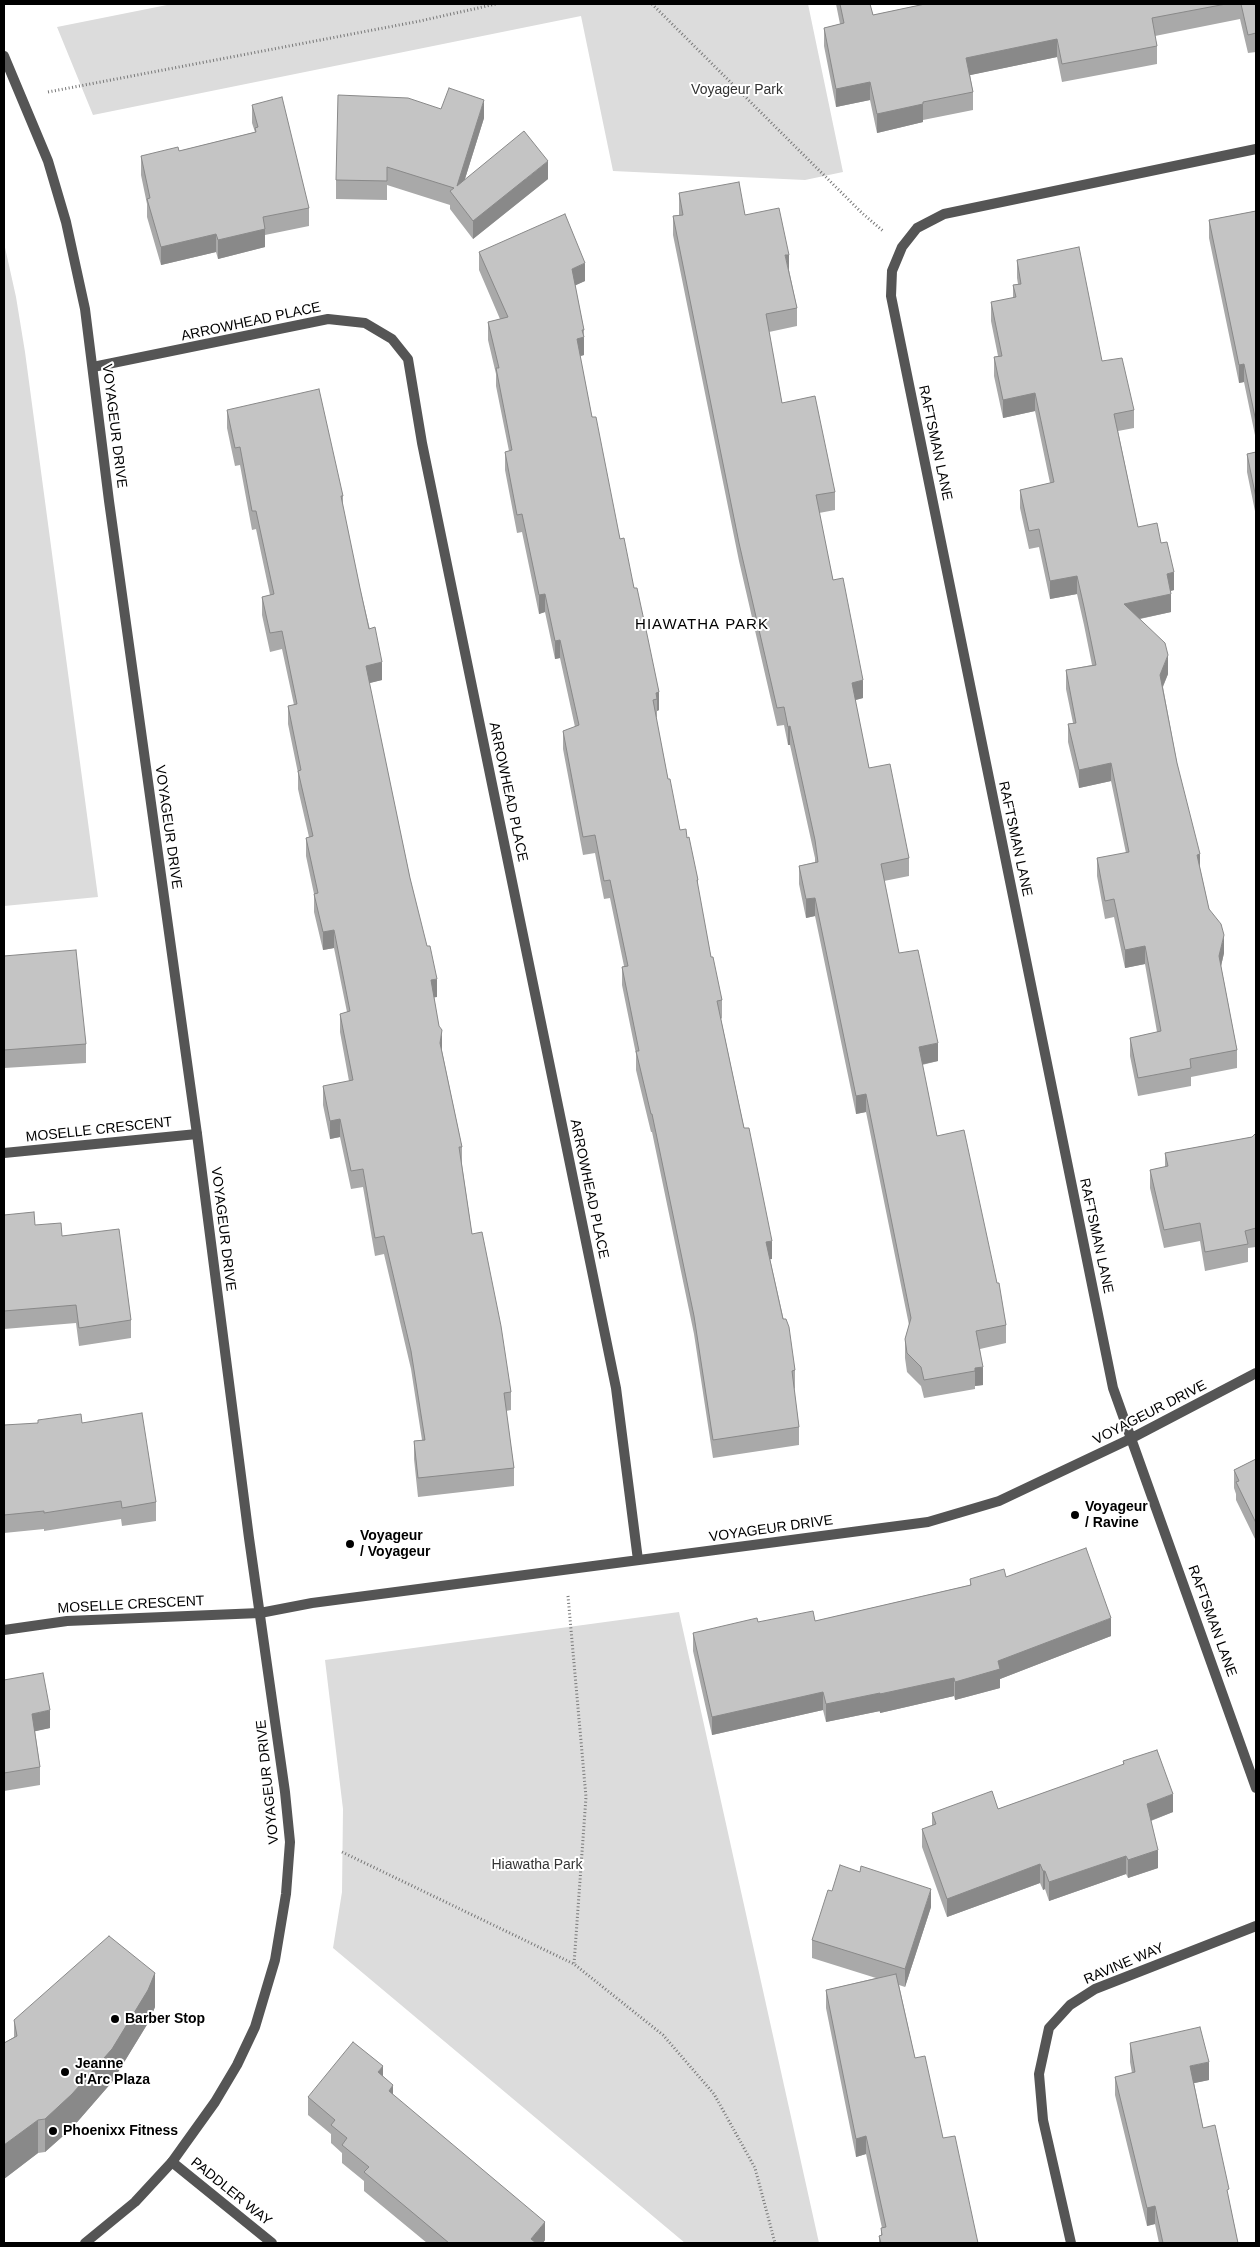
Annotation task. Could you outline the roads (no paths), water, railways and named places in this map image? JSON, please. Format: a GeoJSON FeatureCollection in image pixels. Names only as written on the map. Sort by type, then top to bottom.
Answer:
{"type":"FeatureCollection","features":[{"type":"Feature","properties":{"kind":"street","name":"VOYAGEUR DRIVE"},"geometry":{"type":"LineString","coordinates":[[4,56],[48,161],[66,222],[85,309],[197,1134],[249,1538],[285,1792],[290,1842],[286,1894],[275,1960],[256,2027],[237,2065],[215,2102],[172,2162],[135,2202],[85,2243]]}},
{"type":"Feature","properties":{"kind":"street","name":"RAFTSMAN LANE"},"geometry":{"type":"LineString","coordinates":[[1256,149],[944,214],[917,228],[902,247],[892,271],[891,296],[1113,1388],[1256,1788]]}},
{"type":"Feature","properties":{"kind":"street","name":"ARROWHEAD PLACE"},"geometry":{"type":"LineString","coordinates":[[93,367],[328,319],[365,323],[392,339],[408,359],[422,443],[616,1388],[638,1560]]}},
{"type":"Feature","properties":{"kind":"street","name":"MOSELLE CRESCENT"},"geometry":{"type":"LineString","coordinates":[[4,1153],[197,1134]]}},
{"type":"Feature","properties":{"kind":"street","name":"VOYAGEUR DRIVE"},"geometry":{"type":"LineString","coordinates":[[260,1613],[312,1603],[928,1522],[999,1501],[1130,1439],[1256,1373]]}},
{"type":"Feature","properties":{"kind":"street","name":"MOSELLE CRESCENT"},"geometry":{"type":"LineString","coordinates":[[4,1630],[67,1621],[260,1613]]}},
{"type":"Feature","properties":{"kind":"street","name":"RAVINE WAY"},"geometry":{"type":"LineString","coordinates":[[1071,2243],[1043,2120],[1039,2074],[1049,2028],[1070,2005],[1095,1989],[1256,1926]]}},
{"type":"Feature","properties":{"kind":"street","name":"PADDLER WAY"},"geometry":{"type":"LineString","coordinates":[[172,2162],[272,2243]]}},
{"type":"Feature","properties":{"kind":"place","name":"Voyageur / Ravine"},"geometry":{"type":"Point","coordinates":[1075,1515]}},
{"type":"Feature","properties":{"kind":"place","name":"Voyageur / Voyageur"},"geometry":{"type":"Point","coordinates":[350,1544]}},
{"type":"Feature","properties":{"kind":"place","name":"Barber Stop"},"geometry":{"type":"Point","coordinates":[115,2019]}},
{"type":"Feature","properties":{"kind":"place","name":"Jeanne d'Arc Plaza"},"geometry":{"type":"Point","coordinates":[65,2072]}},
{"type":"Feature","properties":{"kind":"place","name":"Phoenixx Fitness"},"geometry":{"type":"Point","coordinates":[53,2131]}},
{"type":"Feature","properties":{"kind":"district","name":"HIAWATHA PARK"},"geometry":{"type":"Point","coordinates":[702,625]}},
{"type":"Feature","properties":{"kind":"park label","name":"Voyageur Park"},"geometry":{"type":"Point","coordinates":[737,90]}},
{"type":"Feature","properties":{"kind":"park label","name":"Hiawatha Park"},"geometry":{"type":"Point","coordinates":[537,1865]}}]}
